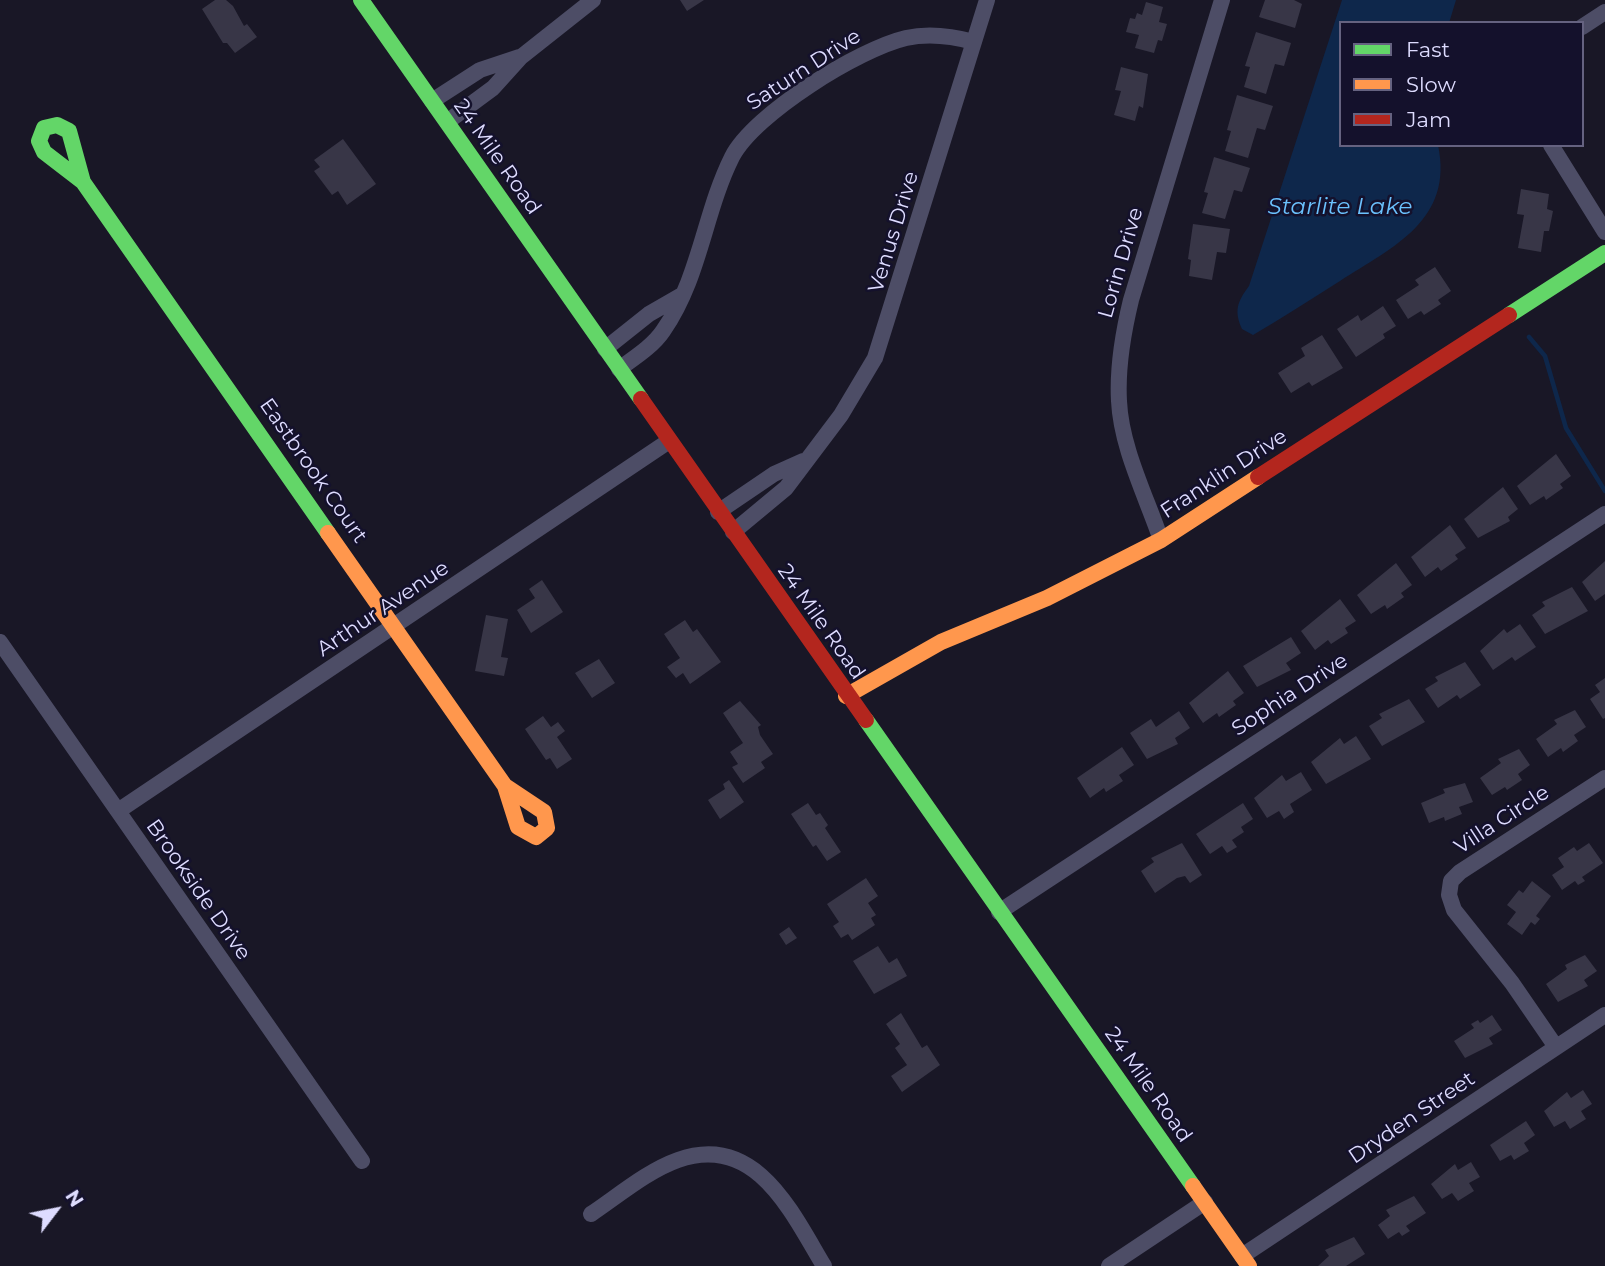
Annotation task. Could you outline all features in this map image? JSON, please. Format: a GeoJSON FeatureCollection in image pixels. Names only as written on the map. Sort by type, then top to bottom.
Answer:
{"type":"FeatureCollection","features":[{"type":"Feature","properties":{"kind":"street","name":"24 Mile Road"},"geometry":{"type":"LineString","coordinates":[[361,0],[846,696],[1245,1261]]}},
{"type":"Feature","properties":{"kind":"street"},"geometry":{"type":"LineString","coordinates":[[447,122],[493,88],[522,57],[593,0]]}},
{"type":"Feature","properties":{"kind":"street","name":"Venus Drive"},"geometry":{"type":"LineString","coordinates":[[733,532],[786,488],[841,415],[875,358],[987,0]]}},
{"type":"Feature","properties":{"kind":"street","name":"Lorin Drive"},"geometry":{"type":"LineString","coordinates":[[1161,540],[1123,427],[1119,403],[1121,341],[1135,286],[1222,0]]}},
{"type":"Feature","properties":{"kind":"street"},"geometry":{"type":"LineString","coordinates":[[1584,26],[1605,12]]}},
{"type":"Feature","properties":{"kind":"street","name":"Saturn Drive"},"geometry":{"type":"LineString","coordinates":[[619,369],[663,332],[693,273],[724,175],[741,142],[754,128],[790,99],[882,45],[907,38],[934,35],[974,42]]}},
{"type":"Feature","properties":{"kind":"street"},"geometry":{"type":"LineString","coordinates":[[432,101],[480,70],[522,57]]}},
{"type":"Feature","properties":{"kind":"street"},"geometry":{"type":"LineString","coordinates":[[1552,147],[1605,232]]}},
{"type":"Feature","properties":{"kind":"street","name":"Eastbrook Court"},"geometry":{"type":"LineString","coordinates":[[83,182],[505,786]]}},
{"type":"Feature","properties":{"kind":"street","name":"Franklin Drive"},"geometry":{"type":"LineString","coordinates":[[846,696],[941,642],[1047,598],[1161,540],[1605,253]]}},
{"type":"Feature","properties":{"kind":"street"},"geometry":{"type":"LineString","coordinates":[[605,349],[649,314],[682,295]]}},
{"type":"Feature","properties":{"kind":"street","name":"Arthur Avenue"},"geometry":{"type":"LineString","coordinates":[[118,811],[669,441]]}},
{"type":"Feature","properties":{"kind":"street","name":"Venus Drive"},"geometry":{"type":"LineString","coordinates":[[718,512],[774,474],[805,460]]}},
{"type":"Feature","properties":{"kind":"street","name":"Sophia Drive"},"geometry":{"type":"LineString","coordinates":[[999,912],[1605,514]]}},
{"type":"Feature","properties":{"kind":"street","name":"Brookside Drive"},"geometry":{"type":"LineString","coordinates":[[0,642],[362,1161]]}},
{"type":"Feature","properties":{"kind":"street","name":"Villa Circle"},"geometry":{"type":"LineString","coordinates":[[1556,1047],[1512,982],[1454,910],[1449,895],[1451,881],[1460,872],[1605,778]]}},
{"type":"Feature","properties":{"kind":"street","name":"Dryden Street"},"geometry":{"type":"LineString","coordinates":[[1245,1261],[1605,1015]]}},
{"type":"Feature","properties":{"kind":"street"},"geometry":{"type":"LineString","coordinates":[[591,1214],[679,1160],[704,1155],[730,1158],[749,1166],[777,1190],[824,1266]]}},
{"type":"Feature","properties":{"kind":"street"},"geometry":{"type":"LineString","coordinates":[[1109,1266],[1205,1202]]}},
{"type":"Feature","properties":{"kind":"water","name":"Starlite Lake"},"geometry":{"type":"Polygon","coordinates":[[[1342,0],[1456,0],[1450,21],[1339,21],[1339,147],[1438,147],[1441,171],[1437,193],[1428,212],[1399,243],[1253,335],[1242,329],[1238,317],[1238,307],[1249,286],[1342,0]]]}},
{"type":"Feature","properties":{"kind":"building"},"geometry":{"type":"Polygon","coordinates":[[[215,0],[226,0],[233,6],[244,26],[247,24],[257,37],[235,53],[227,43],[223,43],[202,9],[215,0]]]}},
{"type":"Feature","properties":{"kind":"building"},"geometry":{"type":"Polygon","coordinates":[[[680,0],[704,0],[687,11],[680,0]]]}},
{"type":"Feature","properties":{"kind":"building"},"geometry":{"type":"Polygon","coordinates":[[[1265,0],[1294,0],[1302,4],[1295,28],[1259,17],[1265,0]]]}},
{"type":"Feature","properties":{"kind":"building"},"geometry":{"type":"Polygon","coordinates":[[[1146,2],[1163,7],[1159,22],[1167,24],[1162,41],[1158,40],[1154,53],[1135,48],[1139,35],[1126,32],[1130,18],[1135,19],[1137,13],[1142,15],[1146,2]]]}},
{"type":"Feature","properties":{"kind":"building"},"geometry":{"type":"Polygon","coordinates":[[[1256,32],[1291,43],[1284,66],[1275,64],[1266,94],[1244,87],[1250,67],[1245,66],[1256,32]]]}},
{"type":"Feature","properties":{"kind":"building"},"geometry":{"type":"Polygon","coordinates":[[[1121,67],[1148,74],[1143,108],[1139,106],[1135,121],[1114,115],[1121,91],[1115,90],[1121,67]]]}},
{"type":"Feature","properties":{"kind":"building"},"geometry":{"type":"Polygon","coordinates":[[[1237,95],[1273,106],[1265,130],[1257,128],[1248,158],[1225,151],[1231,131],[1227,130],[1237,95]]]}},
{"type":"Feature","properties":{"kind":"building"},"geometry":{"type":"Polygon","coordinates":[[[343,139],[376,184],[347,205],[338,191],[332,195],[314,171],[320,167],[314,160],[343,139]]]}},
{"type":"Feature","properties":{"kind":"building"},"geometry":{"type":"Polygon","coordinates":[[[1214,157],[1250,168],[1242,192],[1234,190],[1225,219],[1202,213],[1208,193],[1204,192],[1214,157]]]}},
{"type":"Feature","properties":{"kind":"building"},"geometry":{"type":"Polygon","coordinates":[[[1521,189],[1549,194],[1547,209],[1553,211],[1549,231],[1544,231],[1541,252],[1518,248],[1524,215],[1517,214],[1521,189]]]}},
{"type":"Feature","properties":{"kind":"building"},"geometry":{"type":"Polygon","coordinates":[[[1193,224],[1230,229],[1226,253],[1217,252],[1212,280],[1189,276],[1191,260],[1188,259],[1193,224]]]}},
{"type":"Feature","properties":{"kind":"building"},"geometry":{"type":"Polygon","coordinates":[[[1435,267],[1451,291],[1438,300],[1441,304],[1424,315],[1421,311],[1408,319],[1396,300],[1419,285],[1415,280],[1435,267]]]}},
{"type":"Feature","properties":{"kind":"building"},"geometry":{"type":"Polygon","coordinates":[[[1383,306],[1396,326],[1383,334],[1385,338],[1356,357],[1337,329],[1358,315],[1361,321],[1383,306]]]}},
{"type":"Feature","properties":{"kind":"building"},"geometry":{"type":"Polygon","coordinates":[[[1322,335],[1343,368],[1312,386],[1309,382],[1291,393],[1278,373],[1305,356],[1301,348],[1322,335]]]}},
{"type":"Feature","properties":{"kind":"building"},"geometry":{"type":"Polygon","coordinates":[[[1556,454],[1571,476],[1560,484],[1563,488],[1546,500],[1544,496],[1530,505],[1517,486],[1556,454]]]}},
{"type":"Feature","properties":{"kind":"building"},"geometry":{"type":"Polygon","coordinates":[[[1503,487],[1518,509],[1508,517],[1510,521],[1478,538],[1464,519],[1503,487]]]}},
{"type":"Feature","properties":{"kind":"building"},"geometry":{"type":"Polygon","coordinates":[[[1450,525],[1466,548],[1455,555],[1458,559],[1441,571],[1438,567],[1425,577],[1411,557],[1450,525]]]}},
{"type":"Feature","properties":{"kind":"building"},"geometry":{"type":"Polygon","coordinates":[[[1605,561],[1605,594],[1595,601],[1582,582],[1605,561]]]}},
{"type":"Feature","properties":{"kind":"building"},"geometry":{"type":"Polygon","coordinates":[[[1396,563],[1412,585],[1401,593],[1404,597],[1387,609],[1385,605],[1371,614],[1357,595],[1396,563]]]}},
{"type":"Feature","properties":{"kind":"building"},"geometry":{"type":"Polygon","coordinates":[[[542,580],[563,612],[531,633],[517,610],[535,598],[529,589],[542,580]]]}},
{"type":"Feature","properties":{"kind":"building"},"geometry":{"type":"Polygon","coordinates":[[[1572,587],[1588,611],[1545,634],[1532,615],[1545,606],[1542,602],[1572,587]]]}},
{"type":"Feature","properties":{"kind":"building"},"geometry":{"type":"Polygon","coordinates":[[[1340,599],[1356,621],[1345,628],[1348,633],[1331,644],[1328,640],[1315,650],[1301,631],[1340,599]]]}},
{"type":"Feature","properties":{"kind":"building"},"geometry":{"type":"Polygon","coordinates":[[[486,615],[508,619],[501,657],[508,658],[504,676],[475,671],[486,615]]]}},
{"type":"Feature","properties":{"kind":"building"},"geometry":{"type":"Polygon","coordinates":[[[685,620],[693,632],[697,629],[721,662],[690,684],[683,673],[676,678],[667,667],[680,658],[664,634],[685,620]]]}},
{"type":"Feature","properties":{"kind":"building"},"geometry":{"type":"Polygon","coordinates":[[[1520,624],[1536,647],[1515,661],[1512,657],[1493,670],[1480,651],[1504,629],[1507,633],[1520,624]]]}},
{"type":"Feature","properties":{"kind":"building"},"geometry":{"type":"Polygon","coordinates":[[[1291,637],[1301,653],[1286,663],[1291,670],[1257,687],[1243,666],[1291,637]]]}},
{"type":"Feature","properties":{"kind":"building"},"geometry":{"type":"Polygon","coordinates":[[[599,659],[615,683],[592,698],[575,673],[599,659]]]}},
{"type":"Feature","properties":{"kind":"building"},"geometry":{"type":"Polygon","coordinates":[[[1465,662],[1481,685],[1460,699],[1457,695],[1438,708],[1425,689],[1438,681],[1435,677],[1465,662]]]}},
{"type":"Feature","properties":{"kind":"building"},"geometry":{"type":"Polygon","coordinates":[[[1228,671],[1244,693],[1233,701],[1236,705],[1219,717],[1217,713],[1203,723],[1189,703],[1228,671]]]}},
{"type":"Feature","properties":{"kind":"building"},"geometry":{"type":"Polygon","coordinates":[[[1605,678],[1603,719],[1590,699],[1600,692],[1595,685],[1605,678]]]}},
{"type":"Feature","properties":{"kind":"building"},"geometry":{"type":"Polygon","coordinates":[[[1409,699],[1425,722],[1382,746],[1369,726],[1382,718],[1379,714],[1409,699]]]}},
{"type":"Feature","properties":{"kind":"building"},"geometry":{"type":"Polygon","coordinates":[[[740,701],[761,725],[758,727],[760,735],[773,754],[761,762],[765,768],[743,783],[732,767],[738,764],[730,752],[743,743],[723,713],[740,701]]]}},
{"type":"Feature","properties":{"kind":"building"},"geometry":{"type":"Polygon","coordinates":[[[1575,710],[1586,727],[1574,735],[1578,741],[1563,752],[1561,748],[1548,757],[1536,739],[1557,724],[1554,720],[1575,710]]]}},
{"type":"Feature","properties":{"kind":"building"},"geometry":{"type":"Polygon","coordinates":[[[1179,711],[1190,728],[1175,738],[1178,744],[1147,759],[1130,733],[1151,719],[1156,727],[1179,711]]]}},
{"type":"Feature","properties":{"kind":"building"},"geometry":{"type":"Polygon","coordinates":[[[543,716],[551,727],[558,722],[565,731],[557,737],[572,759],[557,769],[550,758],[546,760],[525,729],[543,716]]]}},
{"type":"Feature","properties":{"kind":"building"},"geometry":{"type":"Polygon","coordinates":[[[1356,736],[1371,759],[1326,784],[1311,762],[1340,738],[1344,744],[1356,736]]]}},
{"type":"Feature","properties":{"kind":"building"},"geometry":{"type":"Polygon","coordinates":[[[1122,747],[1134,765],[1119,775],[1123,781],[1106,792],[1104,788],[1090,798],[1077,778],[1122,747]]]}},
{"type":"Feature","properties":{"kind":"building"},"geometry":{"type":"Polygon","coordinates":[[[1519,749],[1530,765],[1518,774],[1522,780],[1507,790],[1505,787],[1492,795],[1480,778],[1501,763],[1498,759],[1519,749]]]}},
{"type":"Feature","properties":{"kind":"building"},"geometry":{"type":"Polygon","coordinates":[[[1301,772],[1312,790],[1290,804],[1294,812],[1284,819],[1279,811],[1267,818],[1254,798],[1282,775],[1286,781],[1301,772]]]}},
{"type":"Feature","properties":{"kind":"building"},"geometry":{"type":"Polygon","coordinates":[[[729,780],[744,802],[720,819],[708,800],[725,789],[723,784],[729,780]]]}},
{"type":"Feature","properties":{"kind":"building"},"geometry":{"type":"Polygon","coordinates":[[[1465,783],[1473,802],[1459,807],[1462,814],[1445,821],[1444,817],[1429,823],[1421,803],[1445,793],[1443,789],[1465,783]]]}},
{"type":"Feature","properties":{"kind":"building"},"geometry":{"type":"Polygon","coordinates":[[[808,803],[816,815],[820,813],[828,825],[825,828],[841,852],[827,861],[816,845],[813,847],[791,814],[808,803]]]}},
{"type":"Feature","properties":{"kind":"building"},"geometry":{"type":"Polygon","coordinates":[[[1243,803],[1253,819],[1241,827],[1244,832],[1232,840],[1237,847],[1227,853],[1222,846],[1210,854],[1196,834],[1243,803]]]}},
{"type":"Feature","properties":{"kind":"building"},"geometry":{"type":"Polygon","coordinates":[[[1182,843],[1202,875],[1190,883],[1185,876],[1177,878],[1155,893],[1141,871],[1154,862],[1151,858],[1182,843]]]}},
{"type":"Feature","properties":{"kind":"building"},"geometry":{"type":"Polygon","coordinates":[[[1589,843],[1603,863],[1582,877],[1585,881],[1578,885],[1575,881],[1562,890],[1552,875],[1564,867],[1558,858],[1574,847],[1577,851],[1589,843]]]}},
{"type":"Feature","properties":{"kind":"building"},"geometry":{"type":"Polygon","coordinates":[[[866,878],[878,896],[868,903],[876,915],[871,918],[875,925],[852,940],[848,934],[841,938],[833,926],[839,922],[827,904],[866,878]]]}},
{"type":"Feature","properties":{"kind":"building"},"geometry":{"type":"Polygon","coordinates":[[[1532,881],[1551,896],[1536,916],[1540,919],[1535,925],[1531,922],[1522,935],[1507,924],[1516,912],[1507,905],[1519,890],[1523,893],[1532,881]]]}},
{"type":"Feature","properties":{"kind":"building"},"geometry":{"type":"Polygon","coordinates":[[[789,927],[797,938],[786,945],[779,934],[789,927]]]}},
{"type":"Feature","properties":{"kind":"building"},"geometry":{"type":"Polygon","coordinates":[[[878,946],[889,963],[897,958],[907,976],[874,994],[853,961],[878,946]]]}},
{"type":"Feature","properties":{"kind":"building"},"geometry":{"type":"Polygon","coordinates":[[[1585,955],[1597,971],[1584,980],[1588,986],[1558,1002],[1546,984],[1567,969],[1565,965],[1585,955]]]}},
{"type":"Feature","properties":{"kind":"building"},"geometry":{"type":"Polygon","coordinates":[[[901,1013],[922,1048],[927,1045],[940,1065],[902,1092],[891,1076],[907,1065],[895,1048],[900,1044],[886,1024],[901,1013]]]}},
{"type":"Feature","properties":{"kind":"building"},"geometry":{"type":"Polygon","coordinates":[[[1492,1015],[1502,1030],[1489,1038],[1493,1044],[1465,1058],[1454,1041],[1474,1028],[1471,1024],[1478,1020],[1480,1023],[1492,1015]]]}},
{"type":"Feature","properties":{"kind":"building"},"geometry":{"type":"Polygon","coordinates":[[[1583,1090],[1592,1104],[1581,1111],[1586,1119],[1570,1129],[1565,1121],[1554,1127],[1544,1111],[1567,1092],[1571,1098],[1583,1090]]]}},
{"type":"Feature","properties":{"kind":"building"},"geometry":{"type":"Polygon","coordinates":[[[1526,1121],[1535,1135],[1524,1143],[1529,1151],[1514,1160],[1511,1155],[1500,1161],[1490,1145],[1526,1121]]]}},
{"type":"Feature","properties":{"kind":"building"},"geometry":{"type":"Polygon","coordinates":[[[1471,1162],[1480,1177],[1469,1183],[1474,1191],[1458,1201],[1452,1193],[1442,1199],[1431,1184],[1455,1164],[1458,1170],[1471,1162]]]}},
{"type":"Feature","properties":{"kind":"building"},"geometry":{"type":"Polygon","coordinates":[[[1414,1196],[1426,1213],[1406,1226],[1410,1231],[1402,1236],[1399,1232],[1388,1239],[1378,1225],[1390,1216],[1386,1210],[1414,1196]]]}},
{"type":"Feature","properties":{"kind":"building"},"geometry":{"type":"Polygon","coordinates":[[[1354,1237],[1365,1254],[1346,1266],[1318,1266],[1329,1256],[1325,1250],[1354,1237]]]}},
{"type":"Feature","properties":{"kind":"waterway"},"geometry":{"type":"LineString","coordinates":[[1529,337],[1545,356],[1566,428],[1605,491]]}},
{"type":"Feature","properties":{"kind":"traffic: fast"},"geometry":{"type":"LineString","coordinates":[[361,0],[641,399]]}},
{"type":"Feature","properties":{"kind":"traffic: fast"},"geometry":{"type":"LineString","coordinates":[[83,182],[44,152],[39,141],[44,128],[57,125],[69,131],[83,182],[328,533]]}},
{"type":"Feature","properties":{"kind":"traffic: fast"},"geometry":{"type":"LineString","coordinates":[[1509,315],[1605,253]]}},
{"type":"Feature","properties":{"kind":"traffic: fast"},"geometry":{"type":"LineString","coordinates":[[866,720],[1193,1186]]}},
{"type":"Feature","properties":{"kind":"traffic: slow"},"geometry":{"type":"LineString","coordinates":[[846,696],[941,642],[1047,598],[1161,540],[1258,477]]}},
{"type":"Feature","properties":{"kind":"traffic: slow"},"geometry":{"type":"LineString","coordinates":[[328,533],[505,786],[518,827],[536,837],[547,828],[544,812],[505,786]]}},
{"type":"Feature","properties":{"kind":"traffic: slow"},"geometry":{"type":"LineString","coordinates":[[1193,1186],[1249,1266]]}},
{"type":"Feature","properties":{"kind":"traffic: jam"},"geometry":{"type":"LineString","coordinates":[[1258,477],[1509,315]]}},
{"type":"Feature","properties":{"kind":"traffic: jam"},"geometry":{"type":"LineString","coordinates":[[641,399],[866,720]]}}]}
